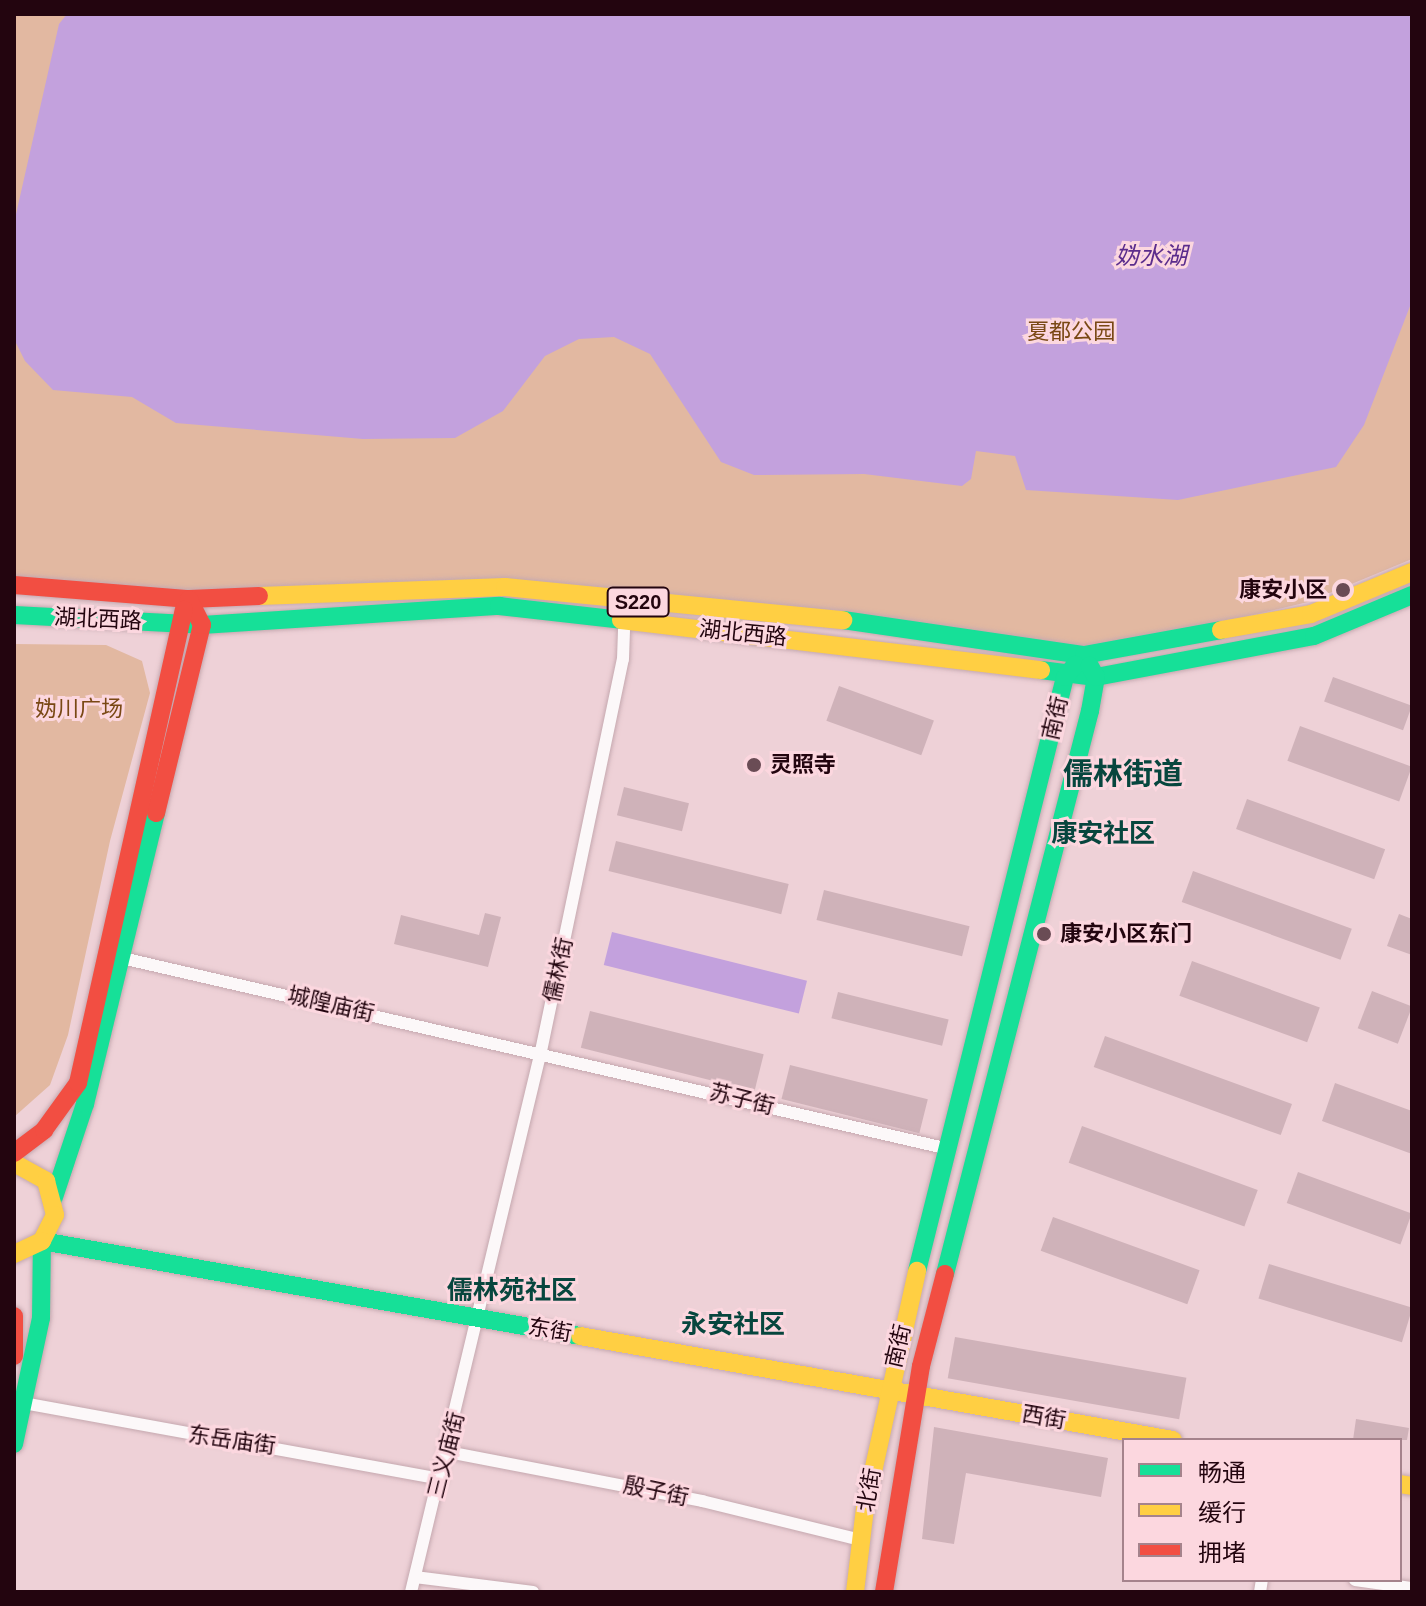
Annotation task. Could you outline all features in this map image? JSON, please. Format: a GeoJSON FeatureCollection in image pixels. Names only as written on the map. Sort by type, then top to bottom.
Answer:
{"type":"FeatureCollection","features":[{"type":"Feature","properties":{"kind":"street","name":"湖北西路"},"geometry":{"type":"LineString","coordinates":[[14,585],[189,599],[505,587],[625,601],[796,613],[1084,655],[1311,614],[1412,572]]}},
{"type":"Feature","properties":{"kind":"street","name":"湖北西路"},"geometry":{"type":"LineString","coordinates":[[14,615],[202,625],[499,606],[1065,677],[1096,677],[1314,636],[1412,595]]}},
{"type":"Feature","properties":{"kind":"street"},"geometry":{"type":"LineString","coordinates":[[14,1153],[44,1130],[78,1083],[177,622],[189,599]]}},
{"type":"Feature","properties":{"kind":"street"},"geometry":{"type":"LineString","coordinates":[[14,1444],[41,1318],[42,1241],[55,1215],[54,1197],[85,1104],[202,625],[189,599]]}},
{"type":"Feature","properties":{"kind":"street","name":"儒林街"},"geometry":{"type":"LineString","coordinates":[[479,1318],[541,1051],[623,659],[625,601]]}},
{"type":"Feature","properties":{"kind":"street","name":"南街"},"geometry":{"type":"LineString","coordinates":[[889,1389],[944,1148],[1065,677],[1084,655],[1096,677],[916,1394]]}},
{"type":"Feature","properties":{"kind":"street","name":"城隍庙街"},"geometry":{"type":"LineString","coordinates":[[122,958],[541,1051]]}},
{"type":"Feature","properties":{"kind":"street","name":"苏子街"},"geometry":{"type":"LineString","coordinates":[[541,1051],[944,1148]]}},
{"type":"Feature","properties":{"kind":"street"},"geometry":{"type":"LineString","coordinates":[[14,1163],[33,1169],[54,1197]]}},
{"type":"Feature","properties":{"kind":"street"},"geometry":{"type":"LineString","coordinates":[[14,1254],[42,1241]]}},
{"type":"Feature","properties":{"kind":"street","name":"东街"},"geometry":{"type":"LineString","coordinates":[[42,1241],[916,1394]]}},
{"type":"Feature","properties":{"kind":"street"},"geometry":{"type":"LineString","coordinates":[[14,1316],[14,1356]]}},
{"type":"Feature","properties":{"kind":"street","name":"三义庙街"},"geometry":{"type":"LineString","coordinates":[[411,1592],[479,1318]]}},
{"type":"Feature","properties":{"kind":"street","name":"北街"},"geometry":{"type":"LineString","coordinates":[[855,1592],[861,1540],[889,1389]]}},
{"type":"Feature","properties":{"kind":"street","name":"西街"},"geometry":{"type":"LineString","coordinates":[[916,1394],[1162,1438]]}},
{"type":"Feature","properties":{"kind":"street","name":"北街"},"geometry":{"type":"LineString","coordinates":[[884,1592],[916,1394]]}},
{"type":"Feature","properties":{"kind":"street","name":"东岳庙街"},"geometry":{"type":"LineString","coordinates":[[23,1403],[441,1479]]}},
{"type":"Feature","properties":{"kind":"street","name":"殷子街"},"geometry":{"type":"LineString","coordinates":[[448,1452],[702,1501],[861,1540]]}},
{"type":"Feature","properties":{"kind":"street"},"geometry":{"type":"LineString","coordinates":[[415,1577],[533,1592]]}},
{"type":"Feature","properties":{"kind":"street"},"geometry":{"type":"LineString","coordinates":[[1369,1582],[1412,1588]]}},
{"type":"Feature","properties":{"kind":"green space","name":"妫水湖"},"geometry":{"type":"Polygon","coordinates":[[[14,14],[1412,14],[1412,559],[1308,602],[1084,655],[505,587],[189,599],[14,585],[14,14]]]}},
{"type":"Feature","properties":{"kind":"green space","name":"妫川广场"},"geometry":{"type":"Polygon","coordinates":[[[14,644],[106,645],[142,661],[150,693],[110,841],[68,1035],[50,1085],[14,1117],[14,644]]]}},
{"type":"Feature","properties":{"kind":"water","name":"妫水湖"},"geometry":{"type":"Polygon","coordinates":[[[67,14],[1412,14],[1412,301],[1364,425],[1336,467],[1178,500],[1026,490],[1015,456],[976,451],[971,479],[962,486],[864,474],[754,475],[721,462],[650,354],[614,337],[579,339],[545,356],[503,411],[455,438],[363,439],[176,423],[132,397],[53,390],[25,361],[14,339],[14,223],[59,24],[67,14]]]}},
{"type":"Feature","properties":{"kind":"water"},"geometry":{"type":"Polygon","coordinates":[[[612,932],[807,981],[799,1014],[604,965],[612,932]]]}},
{"type":"Feature","properties":{"kind":"building"},"geometry":{"type":"Polygon","coordinates":[[[1333,677],[1412,706],[1403,730],[1324,701],[1333,677]]]}},
{"type":"Feature","properties":{"kind":"building"},"geometry":{"type":"Polygon","coordinates":[[[839,686],[934,721],[921,755],[826,721],[839,686]]]}},
{"type":"Feature","properties":{"kind":"building"},"geometry":{"type":"Polygon","coordinates":[[[1300,726],[1412,767],[1399,801],[1287,761],[1300,726]]]}},
{"type":"Feature","properties":{"kind":"building"},"geometry":{"type":"Polygon","coordinates":[[[624,787],[689,803],[682,831],[617,815],[624,787]]]}},
{"type":"Feature","properties":{"kind":"building"},"geometry":{"type":"Polygon","coordinates":[[[1247,799],[1385,849],[1374,879],[1236,829],[1247,799]]]}},
{"type":"Feature","properties":{"kind":"building"},"geometry":{"type":"Polygon","coordinates":[[[616,841],[789,884],[781,914],[609,871],[616,841]]]}},
{"type":"Feature","properties":{"kind":"building"},"geometry":{"type":"Polygon","coordinates":[[[1193,871],[1352,929],[1341,960],[1182,902],[1193,871]]]}},
{"type":"Feature","properties":{"kind":"building"},"geometry":{"type":"Polygon","coordinates":[[[824,890],[970,926],[962,956],[817,920],[824,890]]]}},
{"type":"Feature","properties":{"kind":"building"},"geometry":{"type":"Polygon","coordinates":[[[485,913],[501,917],[488,967],[394,944],[401,915],[479,935],[485,913]]]}},
{"type":"Feature","properties":{"kind":"building"},"geometry":{"type":"Polygon","coordinates":[[[1399,914],[1412,919],[1412,955],[1387,946],[1399,914]]]}},
{"type":"Feature","properties":{"kind":"building"},"geometry":{"type":"Polygon","coordinates":[[[1192,961],[1320,1008],[1307,1042],[1179,996],[1192,961]]]}},
{"type":"Feature","properties":{"kind":"building"},"geometry":{"type":"Polygon","coordinates":[[[1372,991],[1412,1006],[1398,1044],[1358,1028],[1372,991]]]}},
{"type":"Feature","properties":{"kind":"building"},"geometry":{"type":"Polygon","coordinates":[[[838,992],[949,1020],[942,1046],[831,1018],[838,992]]]}},
{"type":"Feature","properties":{"kind":"building"},"geometry":{"type":"Polygon","coordinates":[[[590,1011],[764,1054],[754,1091],[581,1048],[590,1011]]]}},
{"type":"Feature","properties":{"kind":"building"},"geometry":{"type":"Polygon","coordinates":[[[1105,1036],[1292,1104],[1281,1135],[1094,1067],[1105,1036]]]}},
{"type":"Feature","properties":{"kind":"building"},"geometry":{"type":"Polygon","coordinates":[[[790,1065],[928,1099],[919,1133],[782,1099],[790,1065]]]}},
{"type":"Feature","properties":{"kind":"building"},"geometry":{"type":"Polygon","coordinates":[[[1335,1083],[1412,1111],[1412,1154],[1322,1121],[1335,1083]]]}},
{"type":"Feature","properties":{"kind":"building"},"geometry":{"type":"Polygon","coordinates":[[[1082,1126],[1258,1190],[1244,1227],[1069,1163],[1082,1126]]]}},
{"type":"Feature","properties":{"kind":"building"},"geometry":{"type":"Polygon","coordinates":[[[1298,1172],[1412,1213],[1400,1244],[1287,1203],[1298,1172]]]}},
{"type":"Feature","properties":{"kind":"building"},"geometry":{"type":"Polygon","coordinates":[[[1053,1217],[1200,1270],[1187,1304],[1041,1251],[1053,1217]]]}},
{"type":"Feature","properties":{"kind":"building"},"geometry":{"type":"Polygon","coordinates":[[[1269,1264],[1412,1308],[1402,1342],[1258,1298],[1269,1264]]]}},
{"type":"Feature","properties":{"kind":"building"},"geometry":{"type":"Polygon","coordinates":[[[955,1337],[1186,1378],[1179,1419],[948,1378],[955,1337]]]}},
{"type":"Feature","properties":{"kind":"building"},"geometry":{"type":"Polygon","coordinates":[[[1356,1419],[1409,1428],[1407,1440],[1353,1438],[1356,1419]]]}},
{"type":"Feature","properties":{"kind":"building"},"geometry":{"type":"Polygon","coordinates":[[[934,1427],[1108,1458],[1101,1497],[966,1473],[954,1544],[922,1539],[934,1427]]]}},
{"type":"Feature","properties":{"kind":"traffic: fast"},"geometry":{"type":"LineString","coordinates":[[1041,670],[1096,677],[1314,636],[1412,595]]}},
{"type":"Feature","properties":{"kind":"traffic: fast"},"geometry":{"type":"LineString","coordinates":[[14,615],[202,625],[499,606],[621,620]]}},
{"type":"Feature","properties":{"kind":"traffic: fast"},"geometry":{"type":"LineString","coordinates":[[843,620],[1084,655],[1221,630]]}},
{"type":"Feature","properties":{"kind":"traffic: fast"},"geometry":{"type":"LineString","coordinates":[[917,1271],[1065,677],[1075,665]]}},
{"type":"Feature","properties":{"kind":"traffic: fast"},"geometry":{"type":"LineString","coordinates":[[945,1274],[1090,711],[1096,677],[1090,666]]}},
{"type":"Feature","properties":{"kind":"traffic: fast"},"geometry":{"type":"LineString","coordinates":[[54,1197],[85,1104],[156,813]]}},
{"type":"Feature","properties":{"kind":"traffic: fast"},"geometry":{"type":"LineString","coordinates":[[14,1444],[41,1318],[42,1241],[580,1336]]}},
{"type":"Feature","properties":{"kind":"traffic: slow"},"geometry":{"type":"LineString","coordinates":[[1221,630],[1311,614],[1412,572]]}},
{"type":"Feature","properties":{"kind":"traffic: slow"},"geometry":{"type":"LineString","coordinates":[[259,596],[505,587],[843,620]]}},
{"type":"Feature","properties":{"kind":"traffic: slow"},"geometry":{"type":"LineString","coordinates":[[621,620],[1041,670]]}},
{"type":"Feature","properties":{"kind":"traffic: slow"},"geometry":{"type":"LineString","coordinates":[[14,1163],[46,1181],[55,1215],[42,1241],[14,1254]]}},
{"type":"Feature","properties":{"kind":"traffic: slow"},"geometry":{"type":"LineString","coordinates":[[855,1592],[865,1508],[917,1271]]}},
{"type":"Feature","properties":{"kind":"traffic: slow"},"geometry":{"type":"LineString","coordinates":[[580,1336],[1162,1438]]}},
{"type":"Feature","properties":{"kind":"traffic: slow"},"geometry":{"type":"LineString","coordinates":[[1402,1484],[1412,1486]]}},
{"type":"Feature","properties":{"kind":"traffic: jam"},"geometry":{"type":"LineString","coordinates":[[14,585],[189,599],[259,596]]}},
{"type":"Feature","properties":{"kind":"traffic: jam"},"geometry":{"type":"LineString","coordinates":[[156,813],[202,625],[189,599]]}},
{"type":"Feature","properties":{"kind":"traffic: jam"},"geometry":{"type":"LineString","coordinates":[[14,1153],[44,1130],[78,1083],[184,610]]}},
{"type":"Feature","properties":{"kind":"traffic: jam"},"geometry":{"type":"LineString","coordinates":[[884,1592],[921,1366],[945,1274]]}},
{"type":"Feature","properties":{"kind":"traffic: jam"},"geometry":{"type":"LineString","coordinates":[[14,1316],[14,1356]]}},
{"type":"Feature","properties":{"kind":"place","name":"康安小区"},"geometry":{"type":"Point","coordinates":[1343,590]}},
{"type":"Feature","properties":{"kind":"place","name":"灵照寺"},"geometry":{"type":"Point","coordinates":[754,765]}},
{"type":"Feature","properties":{"kind":"place","name":"康安小区东门"},"geometry":{"type":"Point","coordinates":[1044,934]}},
{"type":"Feature","properties":{"kind":"district","name":"儒林街道"},"geometry":{"type":"Point","coordinates":[1123,774]}},
{"type":"Feature","properties":{"kind":"district","name":"康安社区"},"geometry":{"type":"Point","coordinates":[1103,834]}},
{"type":"Feature","properties":{"kind":"district","name":"儒林苑社区"},"geometry":{"type":"Point","coordinates":[512,1291]}},
{"type":"Feature","properties":{"kind":"district","name":"永安社区"},"geometry":{"type":"Point","coordinates":[733,1325]}},
{"type":"Feature","properties":{"kind":"park label","name":"夏都公园"},"geometry":{"type":"Point","coordinates":[1071,332]}}]}
